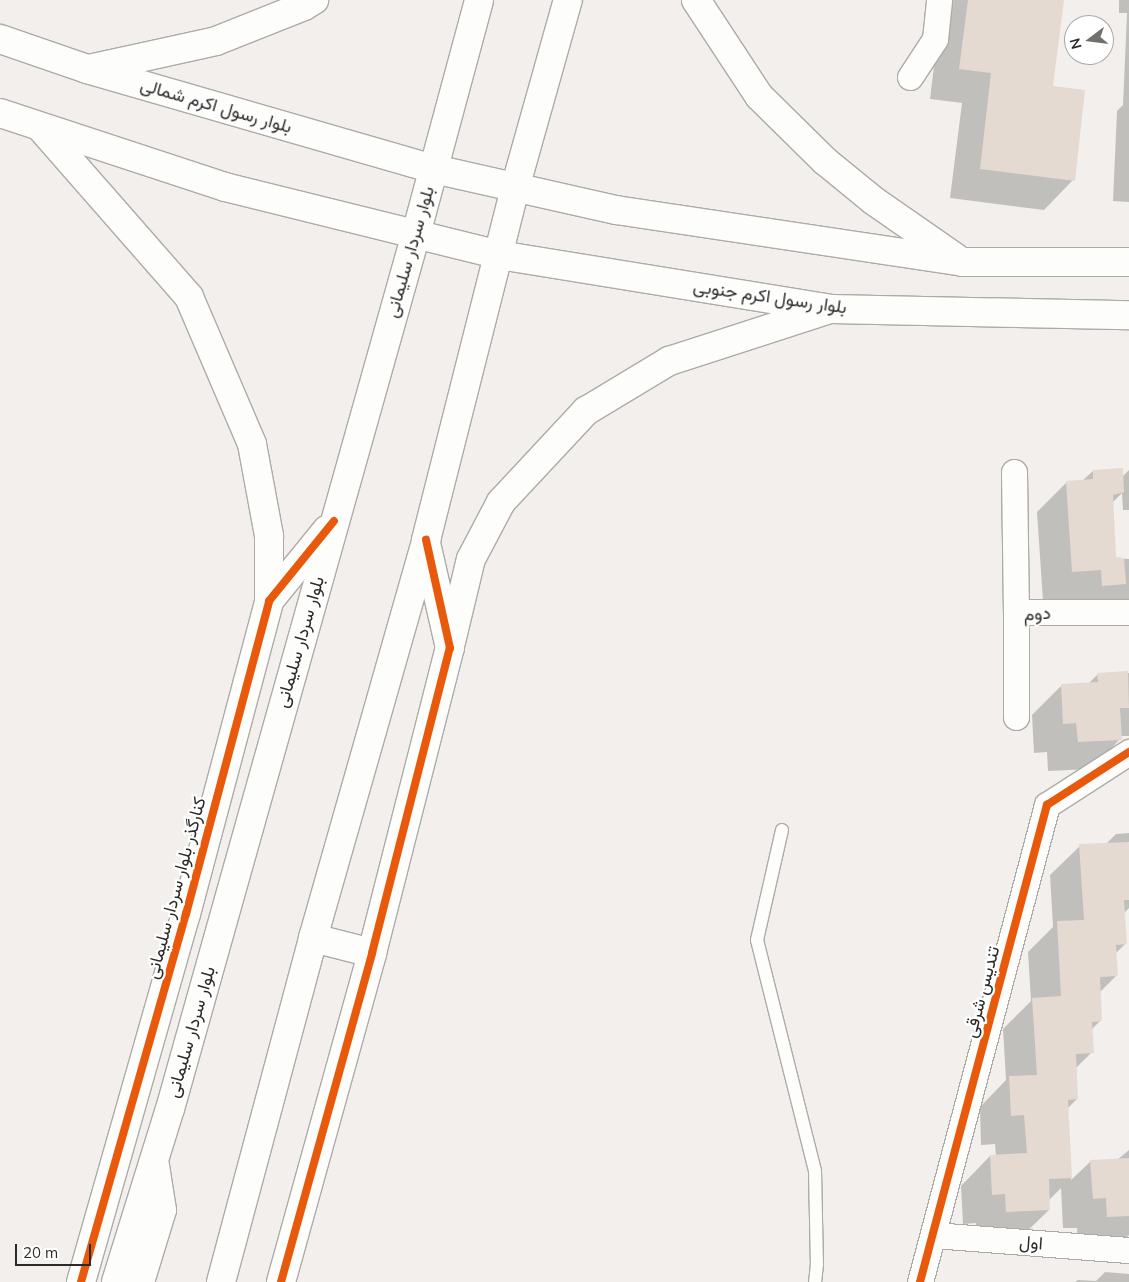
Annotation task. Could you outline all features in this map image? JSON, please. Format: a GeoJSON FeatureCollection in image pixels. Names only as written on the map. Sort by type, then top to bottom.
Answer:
{"type":"FeatureCollection","features":[{"type":"Feature","properties":{"kind":"main road"},"geometry":{"type":"LineString","coordinates":[[87,69],[216,41],[304,6],[314,0]]}},
{"type":"Feature","properties":{"kind":"main road","name":"بلوار سردار سلیمانی"},"geometry":{"type":"LineString","coordinates":[[116,1282],[154,1162],[222,924],[416,234],[479,0]]}},
{"type":"Feature","properties":{"kind":"main road"},"geometry":{"type":"LineString","coordinates":[[221,1282],[314,938],[426,540],[515,188],[568,0]]}},
{"type":"Feature","properties":{"kind":"main road"},"geometry":{"type":"LineString","coordinates":[[696,0],[759,96],[824,161],[874,201],[962,262]]}},
{"type":"Feature","properties":{"kind":"main road","name":"بلوار رسول اکرم شمالی"},"geometry":{"type":"LineString","coordinates":[[0,39],[87,69],[434,169]]}},
{"type":"Feature","properties":{"kind":"main road"},"geometry":{"type":"LineString","coordinates":[[0,113],[225,187],[416,234]]}},
{"type":"Feature","properties":{"kind":"main road"},"geometry":{"type":"LineString","coordinates":[[41,128],[189,297],[252,444],[269,536],[269,601]]}},
{"type":"Feature","properties":{"kind":"main road"},"geometry":{"type":"LineString","coordinates":[[434,169],[616,210],[962,262],[1129,262]]}},
{"type":"Feature","properties":{"kind":"main road","name":"بلوار رسول اکرم جنوبی"},"geometry":{"type":"LineString","coordinates":[[416,234],[499,255],[831,309],[1129,315]]}},
{"type":"Feature","properties":{"kind":"main road"},"geometry":{"type":"LineString","coordinates":[[281,1282],[372,953],[450,648],[471,558],[501,502],[586,411],[669,361],[831,309]]}},
{"type":"Feature","properties":{"kind":"main road","name":"کنارگذر بلوار سردار سلیمانی"},"geometry":{"type":"LineString","coordinates":[[81,1282],[186,914],[269,601],[334,521]]}},
{"type":"Feature","properties":{"kind":"main road"},"geometry":{"type":"LineString","coordinates":[[426,540],[450,648]]}},
{"type":"Feature","properties":{"kind":"main road"},"geometry":{"type":"LineString","coordinates":[[186,914],[222,924]]}},
{"type":"Feature","properties":{"kind":"main road"},"geometry":{"type":"LineString","coordinates":[[314,938],[372,953]]}},
{"type":"Feature","properties":{"kind":"main road"},"geometry":{"type":"LineString","coordinates":[[140,1282],[162,1210],[154,1162]]}},
{"type":"Feature","properties":{"kind":"street"},"geometry":{"type":"LineString","coordinates":[[910,77],[935,39],[940,0]]}},
{"type":"Feature","properties":{"kind":"street"},"geometry":{"type":"LineString","coordinates":[[1014,472],[1016,612]]}},
{"type":"Feature","properties":{"kind":"street","name":"دوم"},"geometry":{"type":"LineString","coordinates":[[1016,717],[1016,612],[1129,612]]}},
{"type":"Feature","properties":{"kind":"street","name":"تندیس شرقی"},"geometry":{"type":"LineString","coordinates":[[920,1282],[1047,805],[1129,752]]}},
{"type":"Feature","properties":{"kind":"street","name":"اول"},"geometry":{"type":"LineString","coordinates":[[933,1236],[1129,1250]]}},
{"type":"Feature","properties":{"kind":"lane"},"geometry":{"type":"LineString","coordinates":[[782,830],[757,940],[815,1171],[817,1264],[815,1282]]}},
{"type":"Feature","properties":{"kind":"building"},"geometry":{"type":"Polygon","coordinates":[[[968,0],[1064,0],[1053,86],[1085,90],[1075,181],[980,169],[991,73],[959,69],[968,0]]]}},
{"type":"Feature","properties":{"kind":"building"},"geometry":{"type":"Polygon","coordinates":[[[1123,468],[1124,492],[1113,495],[1116,557],[1124,558],[1126,584],[1102,586],[1101,570],[1072,572],[1066,481],[1093,479],[1093,470],[1123,468]]]}},
{"type":"Feature","properties":{"kind":"building"},"geometry":{"type":"Polygon","coordinates":[[[1128,671],[1129,708],[1120,708],[1122,740],[1078,742],[1076,723],[1063,724],[1061,684],[1098,682],[1097,673],[1128,671]]]}},
{"type":"Feature","properties":{"kind":"building"},"geometry":{"type":"Polygon","coordinates":[[[1129,842],[1129,900],[1124,900],[1127,944],[1116,945],[1118,976],[1100,977],[1102,1021],[1092,1022],[1094,1053],[1076,1054],[1078,1099],[1068,1100],[1072,1178],[1049,1179],[1050,1210],[1006,1212],[1005,1194],[992,1195],[990,1155],[1027,1153],[1024,1115],[1011,1116],[1009,1076],[1037,1075],[1032,998],[1061,996],[1057,921],[1084,920],[1079,844],[1129,842]]]}},
{"type":"Feature","properties":{"kind":"building"},"geometry":{"type":"Polygon","coordinates":[[[1129,1158],[1129,1216],[1107,1217],[1106,1198],[1093,1199],[1090,1160],[1129,1158]]]}},
{"type":"Feature","properties":{"kind":"cycle path"},"geometry":{"type":"LineString","coordinates":[[81,1282],[186,914],[269,601],[334,521]]}},
{"type":"Feature","properties":{"kind":"cycle path"},"geometry":{"type":"LineString","coordinates":[[281,1282],[372,953],[450,648],[426,540]]}},
{"type":"Feature","properties":{"kind":"cycle path"},"geometry":{"type":"LineString","coordinates":[[920,1282],[1047,805],[1129,752]]}}]}
